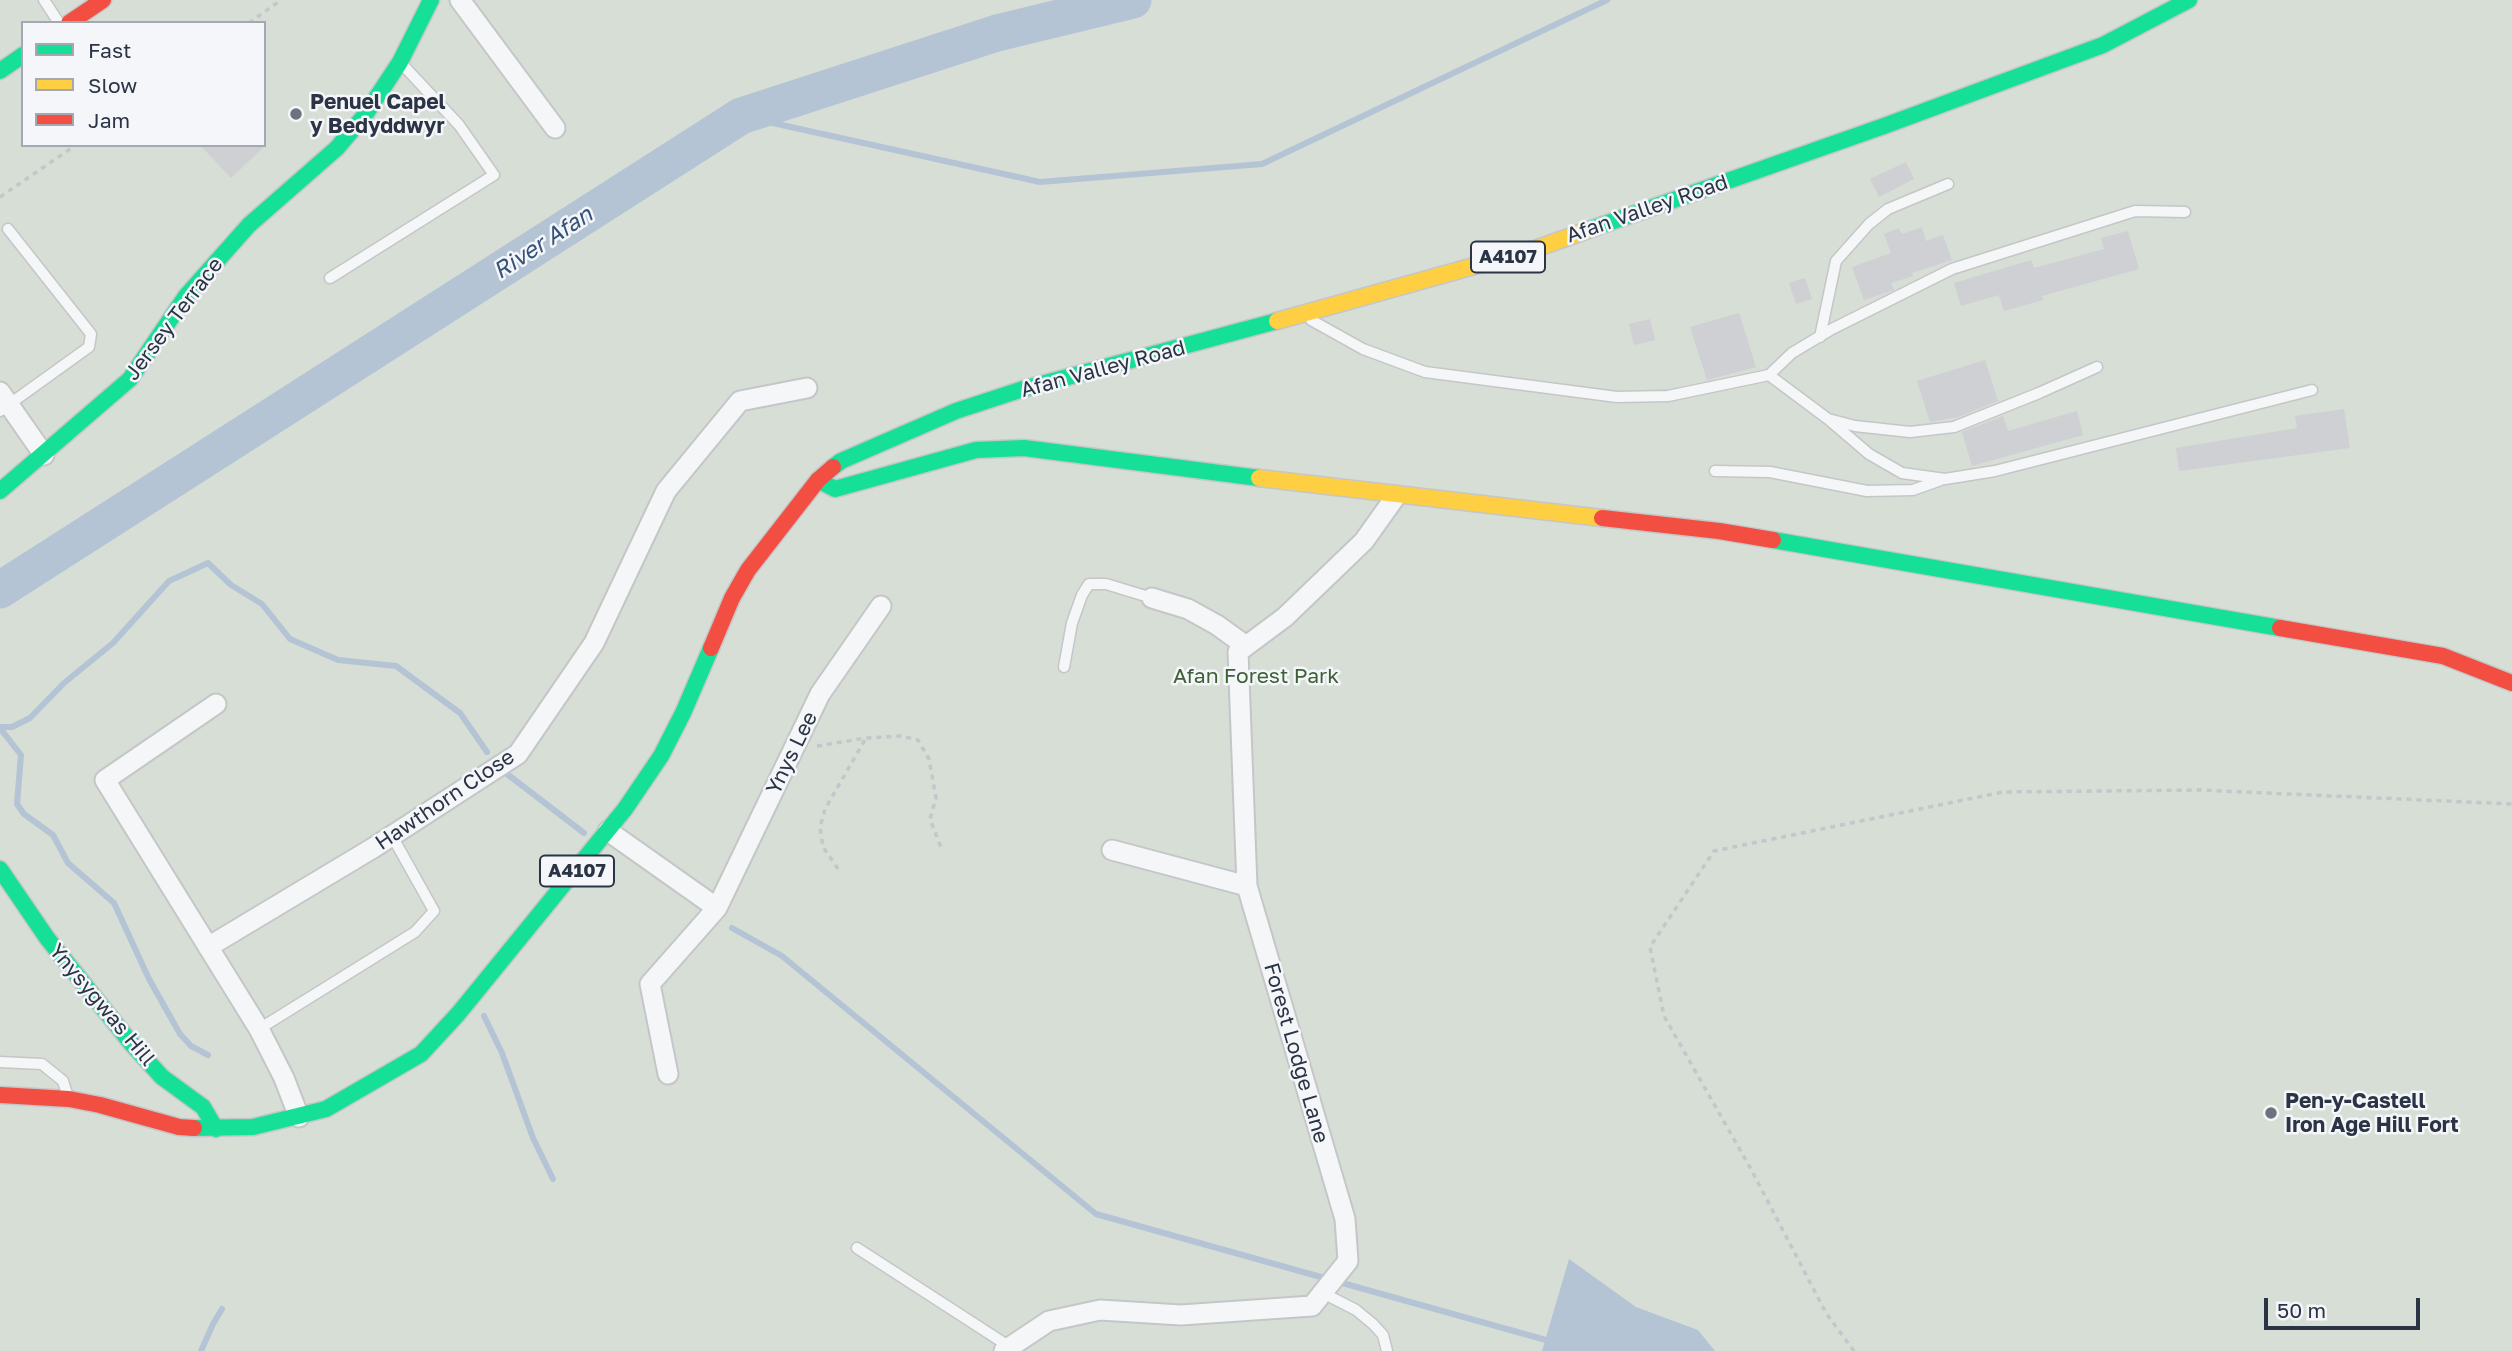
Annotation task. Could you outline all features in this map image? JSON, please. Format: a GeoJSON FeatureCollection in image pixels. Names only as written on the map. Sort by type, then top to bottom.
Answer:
{"type":"FeatureCollection","features":[{"type":"Feature","properties":{"kind":"main road"},"geometry":{"type":"LineString","coordinates":[[72,21],[103,0]]}},
{"type":"Feature","properties":{"kind":"main road","name":"Jersey Terrace"},"geometry":{"type":"LineString","coordinates":[[0,491],[130,379],[186,296],[249,225],[337,148],[365,115],[400,62],[432,0]]}},
{"type":"Feature","properties":{"kind":"main road","name":"Afan Valley Road"},"geometry":{"type":"LineString","coordinates":[[818,480],[841,461],[956,411],[1023,389],[1535,249],[2104,45],[2189,0]]}},
{"type":"Feature","properties":{"kind":"main road"},"geometry":{"type":"LineString","coordinates":[[0,71],[21,56]]}},
{"type":"Feature","properties":{"kind":"main road"},"geometry":{"type":"LineString","coordinates":[[818,480],[835,489],[976,450],[1024,448],[1396,496],[1719,531],[2443,656],[2512,683]]}},
{"type":"Feature","properties":{"kind":"main road","name":"A4107"},"geometry":{"type":"LineString","coordinates":[[0,1095],[69,1099],[179,1127],[253,1127],[326,1109],[421,1054],[458,1014],[608,831],[661,756],[683,713],[732,598],[748,570],[818,480]]}},
{"type":"Feature","properties":{"kind":"main road","name":"Ynysygwas Hill"},"geometry":{"type":"LineString","coordinates":[[0,869],[47,938],[131,1043],[162,1077],[204,1107],[216,1129]]}},
{"type":"Feature","properties":{"kind":"street"},"geometry":{"type":"LineString","coordinates":[[460,0],[555,128]]}},
{"type":"Feature","properties":{"kind":"street","name":"Hawthorn Close"},"geometry":{"type":"LineString","coordinates":[[208,947],[392,836],[518,754],[594,643],[666,491],[740,401],[807,388]]}},
{"type":"Feature","properties":{"kind":"street"},"geometry":{"type":"LineString","coordinates":[[3,403],[44,455]]}},
{"type":"Feature","properties":{"kind":"street"},"geometry":{"type":"LineString","coordinates":[[1152,598],[1188,609],[1217,625],[1246,646],[1285,617],[1364,541],[1396,496]]}},
{"type":"Feature","properties":{"kind":"street","name":"Ynys Lee"},"geometry":{"type":"LineString","coordinates":[[668,1074],[650,984],[717,908],[820,694],[881,606]]}},
{"type":"Feature","properties":{"kind":"street","name":"Forest Lodge Lane"},"geometry":{"type":"LineString","coordinates":[[1246,646],[1238,652],[1247,886],[1345,1219],[1348,1261],[1330,1284]]}},
{"type":"Feature","properties":{"kind":"street"},"geometry":{"type":"LineString","coordinates":[[216,704],[105,780],[259,1029],[284,1078],[299,1117]]}},
{"type":"Feature","properties":{"kind":"street"},"geometry":{"type":"LineString","coordinates":[[608,831],[717,908]]}},
{"type":"Feature","properties":{"kind":"street"},"geometry":{"type":"LineString","coordinates":[[1112,850],[1247,886]]}},
{"type":"Feature","properties":{"kind":"street"},"geometry":{"type":"LineString","coordinates":[[1007,1349],[1049,1321],[1100,1310],[1181,1315],[1312,1307],[1330,1284]]}},
{"type":"Feature","properties":{"kind":"lane"},"geometry":{"type":"LineString","coordinates":[[44,0],[58,21]]}},
{"type":"Feature","properties":{"kind":"lane"},"geometry":{"type":"LineString","coordinates":[[330,278],[494,175],[459,125],[400,62]]}},
{"type":"Feature","properties":{"kind":"lane"},"geometry":{"type":"LineString","coordinates":[[1819,337],[1836,261],[1870,224],[1888,209],[1948,184]]}},
{"type":"Feature","properties":{"kind":"lane"},"geometry":{"type":"LineString","coordinates":[[1301,315],[1363,349],[1425,372],[1617,397],[1668,396],[1769,375],[1793,353],[1819,337],[1952,269],[2135,211],[2185,212]]}},
{"type":"Feature","properties":{"kind":"lane"},"geometry":{"type":"LineString","coordinates":[[3,403],[89,347],[91,334],[8,229]]}},
{"type":"Feature","properties":{"kind":"lane"},"geometry":{"type":"LineString","coordinates":[[1828,419],[1855,426],[1910,432],[1954,427],[2096,367]]}},
{"type":"Feature","properties":{"kind":"lane"},"geometry":{"type":"LineString","coordinates":[[1769,375],[1869,454],[1902,473],[1945,479]]}},
{"type":"Feature","properties":{"kind":"lane"},"geometry":{"type":"LineString","coordinates":[[1715,471],[1770,472],[1867,491],[1913,490],[1945,479],[1995,471],[2312,390]]}},
{"type":"Feature","properties":{"kind":"lane"},"geometry":{"type":"LineString","coordinates":[[1064,667],[1072,623],[1089,584],[1106,584],[1152,598]]}},
{"type":"Feature","properties":{"kind":"lane"},"geometry":{"type":"LineString","coordinates":[[259,1029],[415,932],[434,911],[392,836]]}},
{"type":"Feature","properties":{"kind":"lane"},"geometry":{"type":"LineString","coordinates":[[0,1062],[42,1064],[63,1082],[69,1099]]}},
{"type":"Feature","properties":{"kind":"lane"},"geometry":{"type":"LineString","coordinates":[[857,1248],[1007,1349]]}},
{"type":"Feature","properties":{"kind":"lane"},"geometry":{"type":"LineString","coordinates":[[1330,1284],[1383,1335],[1387,1351]]}},
{"type":"Feature","properties":{"kind":"path"},"geometry":{"type":"LineString","coordinates":[[252,21],[281,0]]}},
{"type":"Feature","properties":{"kind":"path"},"geometry":{"type":"LineString","coordinates":[[0,197],[73,147]]}},
{"type":"Feature","properties":{"kind":"path"},"geometry":{"type":"LineString","coordinates":[[794,749],[866,738],[901,736],[918,740],[929,759],[936,798],[930,819],[942,850]]}},
{"type":"Feature","properties":{"kind":"path"},"geometry":{"type":"LineString","coordinates":[[838,869],[823,847],[820,827],[825,809],[866,738]]}},
{"type":"Feature","properties":{"kind":"path"},"geometry":{"type":"LineString","coordinates":[[1854,1351],[1826,1313],[1752,1171],[1664,1016],[1650,947],[1714,851],[2003,792],[2200,790],[2512,804]]}},
{"type":"Feature","properties":{"kind":"green space","name":"Afan Forest Park"},"geometry":{"type":"Polygon","coordinates":[[[0,0],[2512,0],[2512,1351],[0,1351],[0,0]]]}},
{"type":"Feature","properties":{"kind":"water"},"geometry":{"type":"Polygon","coordinates":[[[1569,1259],[1636,1307],[1698,1330],[1715,1351],[1542,1351],[1569,1259]]]}},
{"type":"Feature","properties":{"kind":"building"},"geometry":{"type":"Polygon","coordinates":[[[202,147],[264,147],[231,178],[202,147]]]}},
{"type":"Feature","properties":{"kind":"building"},"geometry":{"type":"Polygon","coordinates":[[[1906,162],[1914,179],[1879,197],[1870,179],[1906,162]]]}},
{"type":"Feature","properties":{"kind":"building"},"geometry":{"type":"Polygon","coordinates":[[[1922,227],[1926,241],[1943,235],[1952,260],[1912,273],[1913,276],[1891,283],[1894,290],[1864,300],[1852,267],[1891,253],[1884,234],[1899,228],[1902,234],[1922,227]]]}},
{"type":"Feature","properties":{"kind":"building"},"geometry":{"type":"Polygon","coordinates":[[[2128,231],[2139,269],[2042,296],[2043,300],[2004,311],[1999,295],[1961,306],[1954,283],[2031,260],[2034,268],[2104,249],[2101,238],[2128,231]]]}},
{"type":"Feature","properties":{"kind":"building"},"geometry":{"type":"Polygon","coordinates":[[[1805,278],[1812,299],[1796,304],[1789,283],[1805,278]]]}},
{"type":"Feature","properties":{"kind":"building"},"geometry":{"type":"Polygon","coordinates":[[[1739,313],[1756,367],[1707,380],[1690,327],[1739,313]]]}},
{"type":"Feature","properties":{"kind":"building"},"geometry":{"type":"Polygon","coordinates":[[[1650,319],[1655,340],[1634,345],[1629,324],[1650,319]]]}},
{"type":"Feature","properties":{"kind":"building"},"geometry":{"type":"Polygon","coordinates":[[[1985,360],[1998,401],[1958,417],[1930,422],[1917,381],[1985,360]]]}},
{"type":"Feature","properties":{"kind":"building"},"geometry":{"type":"Polygon","coordinates":[[[2344,409],[2350,448],[2179,471],[2176,448],[2297,428],[2295,416],[2344,409]]]}},
{"type":"Feature","properties":{"kind":"building"},"geometry":{"type":"Polygon","coordinates":[[[2077,411],[2083,435],[1972,466],[1962,432],[2003,416],[2008,431],[2077,411]]]}},
{"type":"Feature","properties":{"kind":"waterway","name":"River Afan"},"geometry":{"type":"LineString","coordinates":[[0,590],[741,116],[997,33],[1133,0]]}},
{"type":"Feature","properties":{"kind":"waterway"},"geometry":{"type":"LineString","coordinates":[[741,116],[1040,182],[1262,164],[1607,0]]}},
{"type":"Feature","properties":{"kind":"waterway"},"geometry":{"type":"LineString","coordinates":[[0,727],[12,727],[30,718],[64,683],[113,643],[169,581],[208,563],[231,585],[262,604],[290,639],[338,660],[396,666],[460,713],[487,752]]}},
{"type":"Feature","properties":{"kind":"waterway"},"geometry":{"type":"LineString","coordinates":[[0,728],[21,755],[17,804],[24,814],[53,835],[68,863],[114,903],[149,979],[180,1034],[191,1046],[208,1055]]}},
{"type":"Feature","properties":{"kind":"waterway"},"geometry":{"type":"LineString","coordinates":[[507,774],[584,833]]}},
{"type":"Feature","properties":{"kind":"waterway"},"geometry":{"type":"LineString","coordinates":[[732,928],[782,956],[1096,1214],[1553,1342]]}},
{"type":"Feature","properties":{"kind":"waterway"},"geometry":{"type":"LineString","coordinates":[[484,1016],[502,1053],[533,1138],[553,1179]]}},
{"type":"Feature","properties":{"kind":"waterway"},"geometry":{"type":"LineString","coordinates":[[201,1351],[222,1309]]}},
{"type":"Feature","properties":{"kind":"traffic: fast"},"geometry":{"type":"LineString","coordinates":[[0,491],[130,379],[186,296],[249,225],[337,148],[365,115],[400,62],[431,0]]}},
{"type":"Feature","properties":{"kind":"traffic: fast"},"geometry":{"type":"LineString","coordinates":[[1591,229],[1884,126],[2103,45],[2189,0]]}},
{"type":"Feature","properties":{"kind":"traffic: fast"},"geometry":{"type":"LineString","coordinates":[[0,71],[21,56]]}},
{"type":"Feature","properties":{"kind":"traffic: fast"},"geometry":{"type":"LineString","coordinates":[[833,467],[841,461],[956,411],[1023,389],[1277,321]]}},
{"type":"Feature","properties":{"kind":"traffic: fast"},"geometry":{"type":"LineString","coordinates":[[818,480],[835,489],[976,450],[1024,448],[1259,478]]}},
{"type":"Feature","properties":{"kind":"traffic: fast"},"geometry":{"type":"LineString","coordinates":[[1773,540],[2280,628]]}},
{"type":"Feature","properties":{"kind":"traffic: fast"},"geometry":{"type":"LineString","coordinates":[[194,1128],[253,1127],[326,1109],[421,1054],[458,1014],[625,809],[661,756],[711,648]]}},
{"type":"Feature","properties":{"kind":"traffic: fast"},"geometry":{"type":"LineString","coordinates":[[0,869],[47,938],[131,1043],[162,1077],[203,1107],[216,1129]]}},
{"type":"Feature","properties":{"kind":"traffic: slow"},"geometry":{"type":"LineString","coordinates":[[1277,321],[1535,249],[1591,229]]}},
{"type":"Feature","properties":{"kind":"traffic: slow"},"geometry":{"type":"LineString","coordinates":[[1259,478],[1602,518]]}},
{"type":"Feature","properties":{"kind":"traffic: jam"},"geometry":{"type":"LineString","coordinates":[[72,21],[103,0]]}},
{"type":"Feature","properties":{"kind":"traffic: jam"},"geometry":{"type":"LineString","coordinates":[[711,648],[732,598],[748,570],[818,480],[833,467]]}},
{"type":"Feature","properties":{"kind":"traffic: jam"},"geometry":{"type":"LineString","coordinates":[[1602,518],[1773,540]]}},
{"type":"Feature","properties":{"kind":"traffic: jam"},"geometry":{"type":"LineString","coordinates":[[2280,628],[2443,656],[2512,683]]}},
{"type":"Feature","properties":{"kind":"traffic: jam"},"geometry":{"type":"LineString","coordinates":[[0,1095],[69,1099],[179,1127],[194,1128]]}},
{"type":"Feature","properties":{"kind":"place","name":"Penuel Capel y Bedyddwyr"},"geometry":{"type":"Point","coordinates":[296,114]}},
{"type":"Feature","properties":{"kind":"place","name":"Pen-y-Castell Iron Age Hill Fort"},"geometry":{"type":"Point","coordinates":[2271,1113]}}]}
